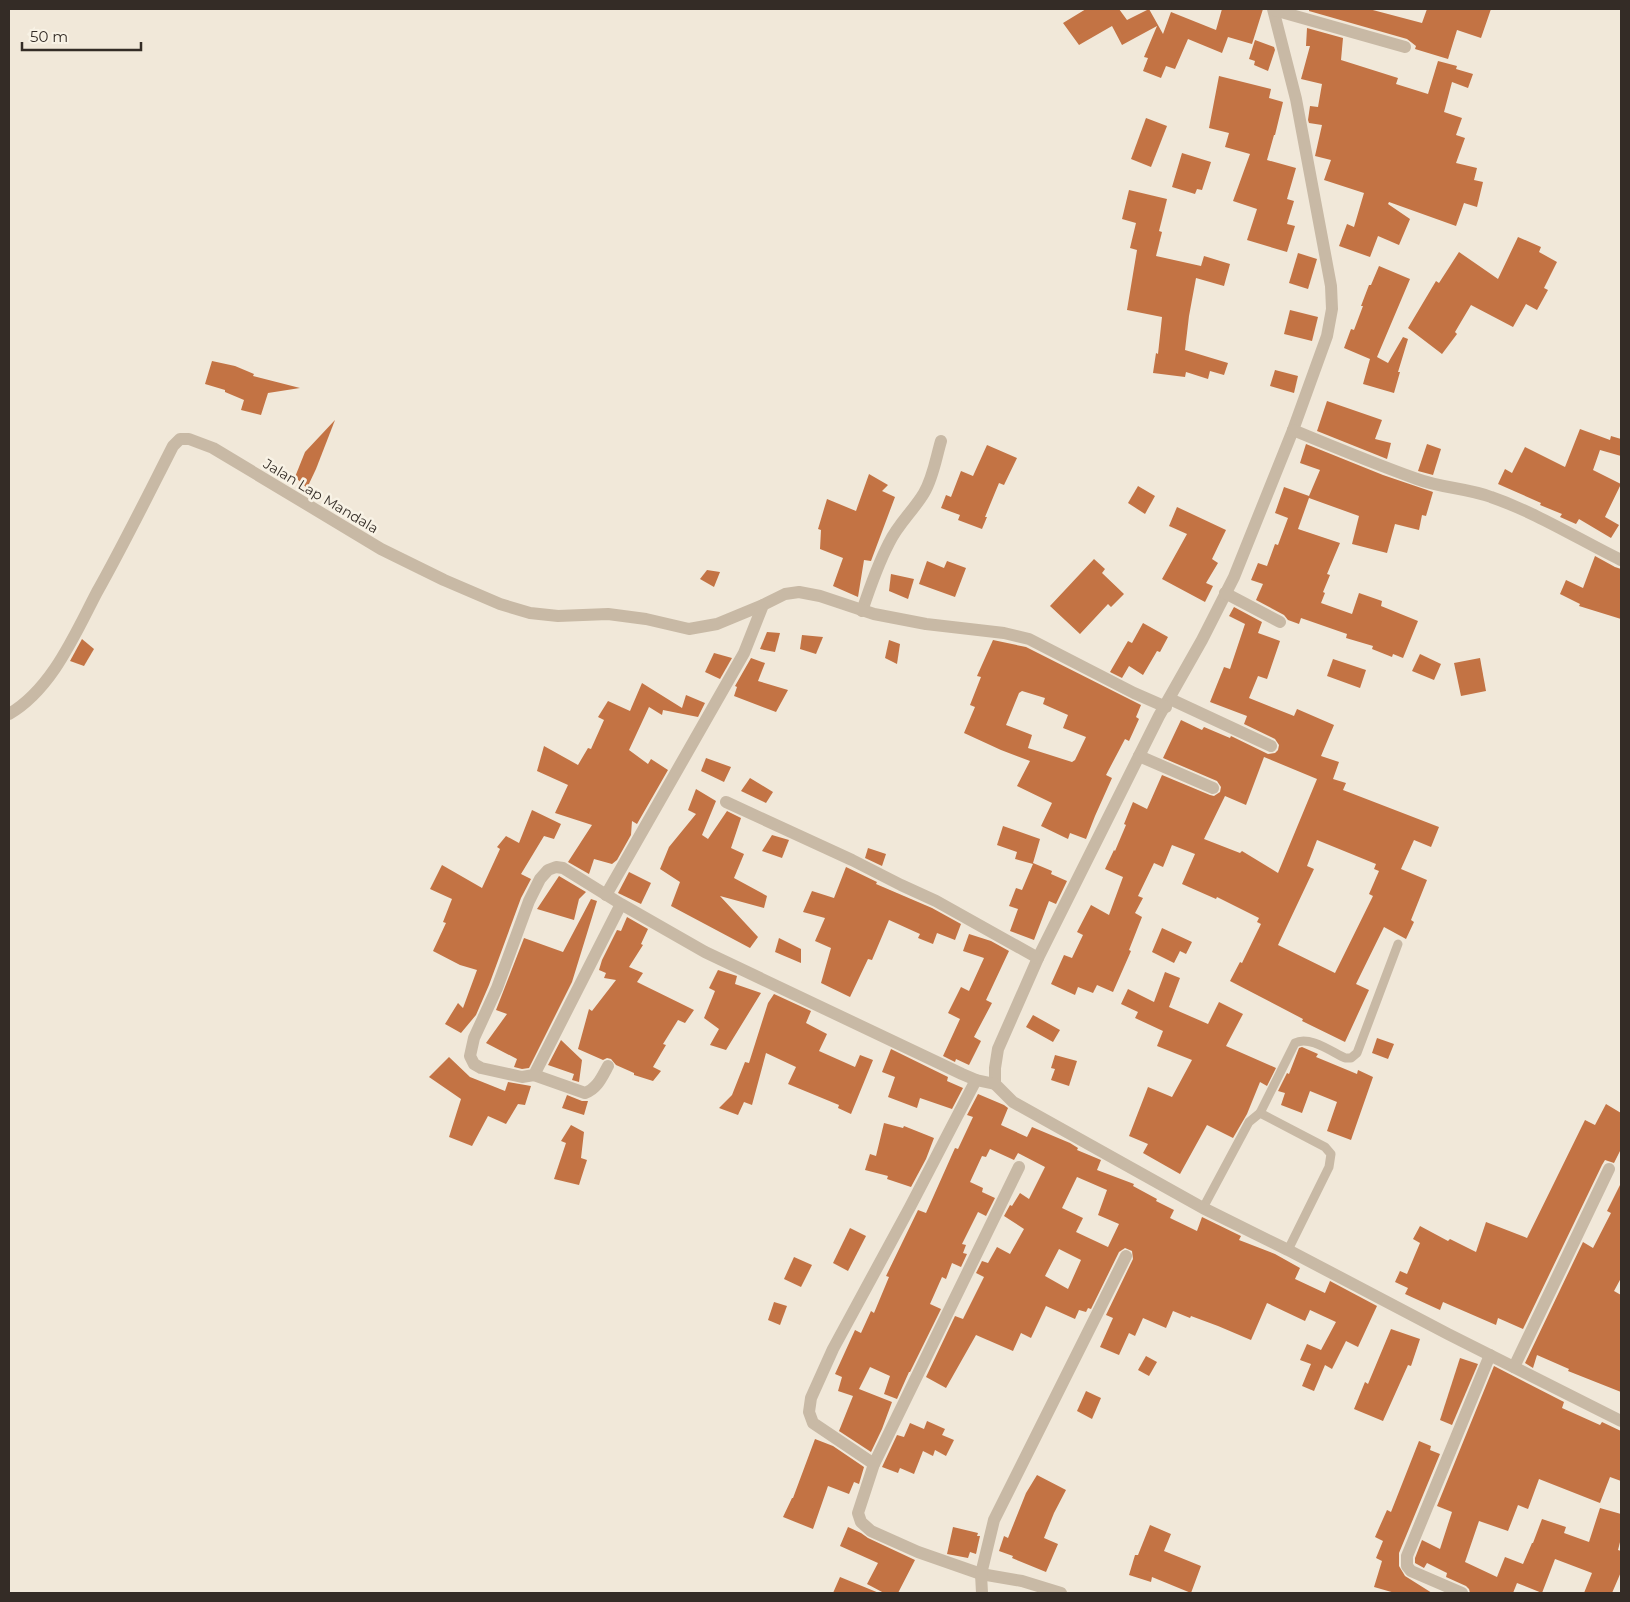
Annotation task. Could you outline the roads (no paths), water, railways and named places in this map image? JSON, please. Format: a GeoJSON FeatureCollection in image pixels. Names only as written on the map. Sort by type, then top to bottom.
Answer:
{"type":"FeatureCollection","features":[{"type":"Feature","properties":{"kind":"street"},"geometry":{"type":"LineString","coordinates":[[995,1084],[998,1049],[1038,958],[1140,756],[1234,577],[1293,430],[1327,336],[1332,309],[1331,286],[1296,99],[1274,9],[1405,47]]}},
{"type":"Feature","properties":{"kind":"street"},"geometry":{"type":"LineString","coordinates":[[1293,430],[1419,480],[1471,490],[1534,513],[1621,560]]}},
{"type":"Feature","properties":{"kind":"street","name":"Jalan Lap Mandala"},"geometry":{"type":"LineString","coordinates":[[9,714],[32,696],[59,664],[173,446],[180,439],[189,439],[213,448],[381,549],[444,580],[500,604],[530,612],[558,616],[608,614],[646,619],[689,629],[717,624],[763,605]]}},
{"type":"Feature","properties":{"kind":"street"},"geometry":{"type":"LineString","coordinates":[[862,611],[877,568],[889,542],[926,490],[940,442]]}},
{"type":"Feature","properties":{"kind":"street"},"geometry":{"type":"LineString","coordinates":[[606,895],[744,653],[763,605],[786,594],[799,592],[820,596],[862,611],[926,624],[1004,633],[1029,639],[1134,694],[1168,703],[1271,746]]}},
{"type":"Feature","properties":{"kind":"street"},"geometry":{"type":"LineString","coordinates":[[1225,594],[1280,622]]}},
{"type":"Feature","properties":{"kind":"street"},"geometry":{"type":"LineString","coordinates":[[1140,756],[1213,788]]}},
{"type":"Feature","properties":{"kind":"street"},"geometry":{"type":"LineString","coordinates":[[726,802],[936,901],[1038,958]]}},
{"type":"Feature","properties":{"kind":"street"},"geometry":{"type":"LineString","coordinates":[[608,1066],[591,1091],[585,1093],[534,1075],[522,1078],[481,1068],[474,1064],[470,1056],[474,1038],[491,1001],[529,901],[540,879],[548,870],[556,867],[563,868],[705,952],[976,1080],[995,1084],[1012,1102],[1204,1208],[1490,1356],[1621,1421]]}},
{"type":"Feature","properties":{"kind":"street"},"geometry":{"type":"LineString","coordinates":[[534,1075],[621,904]]}},
{"type":"Feature","properties":{"kind":"street"},"geometry":{"type":"LineString","coordinates":[[874,1464],[814,1423],[809,1412],[811,1398],[833,1349],[910,1208],[976,1080]]}},
{"type":"Feature","properties":{"kind":"street"},"geometry":{"type":"LineString","coordinates":[[1019,1167],[874,1464],[858,1513],[861,1522],[872,1531],[918,1552],[981,1574],[1022,1580],[1061,1593]]}},
{"type":"Feature","properties":{"kind":"street"},"geometry":{"type":"LineString","coordinates":[[1514,1367],[1608,1170]]}},
{"type":"Feature","properties":{"kind":"street"},"geometry":{"type":"LineString","coordinates":[[982,1593],[981,1574],[994,1520],[1126,1256]]}},
{"type":"Feature","properties":{"kind":"street"},"geometry":{"type":"LineString","coordinates":[[1462,1593],[1411,1571],[1407,1566],[1407,1556],[1490,1356]]}},
{"type":"Feature","properties":{"kind":"lane"},"geometry":{"type":"LineString","coordinates":[[1204,1208],[1249,1122],[1260,1113],[1295,1042],[1299,1040],[1310,1041],[1345,1058],[1351,1058],[1357,1053],[1398,944]]}},
{"type":"Feature","properties":{"kind":"lane"},"geometry":{"type":"LineString","coordinates":[[1260,1113],[1324,1147],[1331,1154],[1329,1167],[1288,1250]]}}]}
